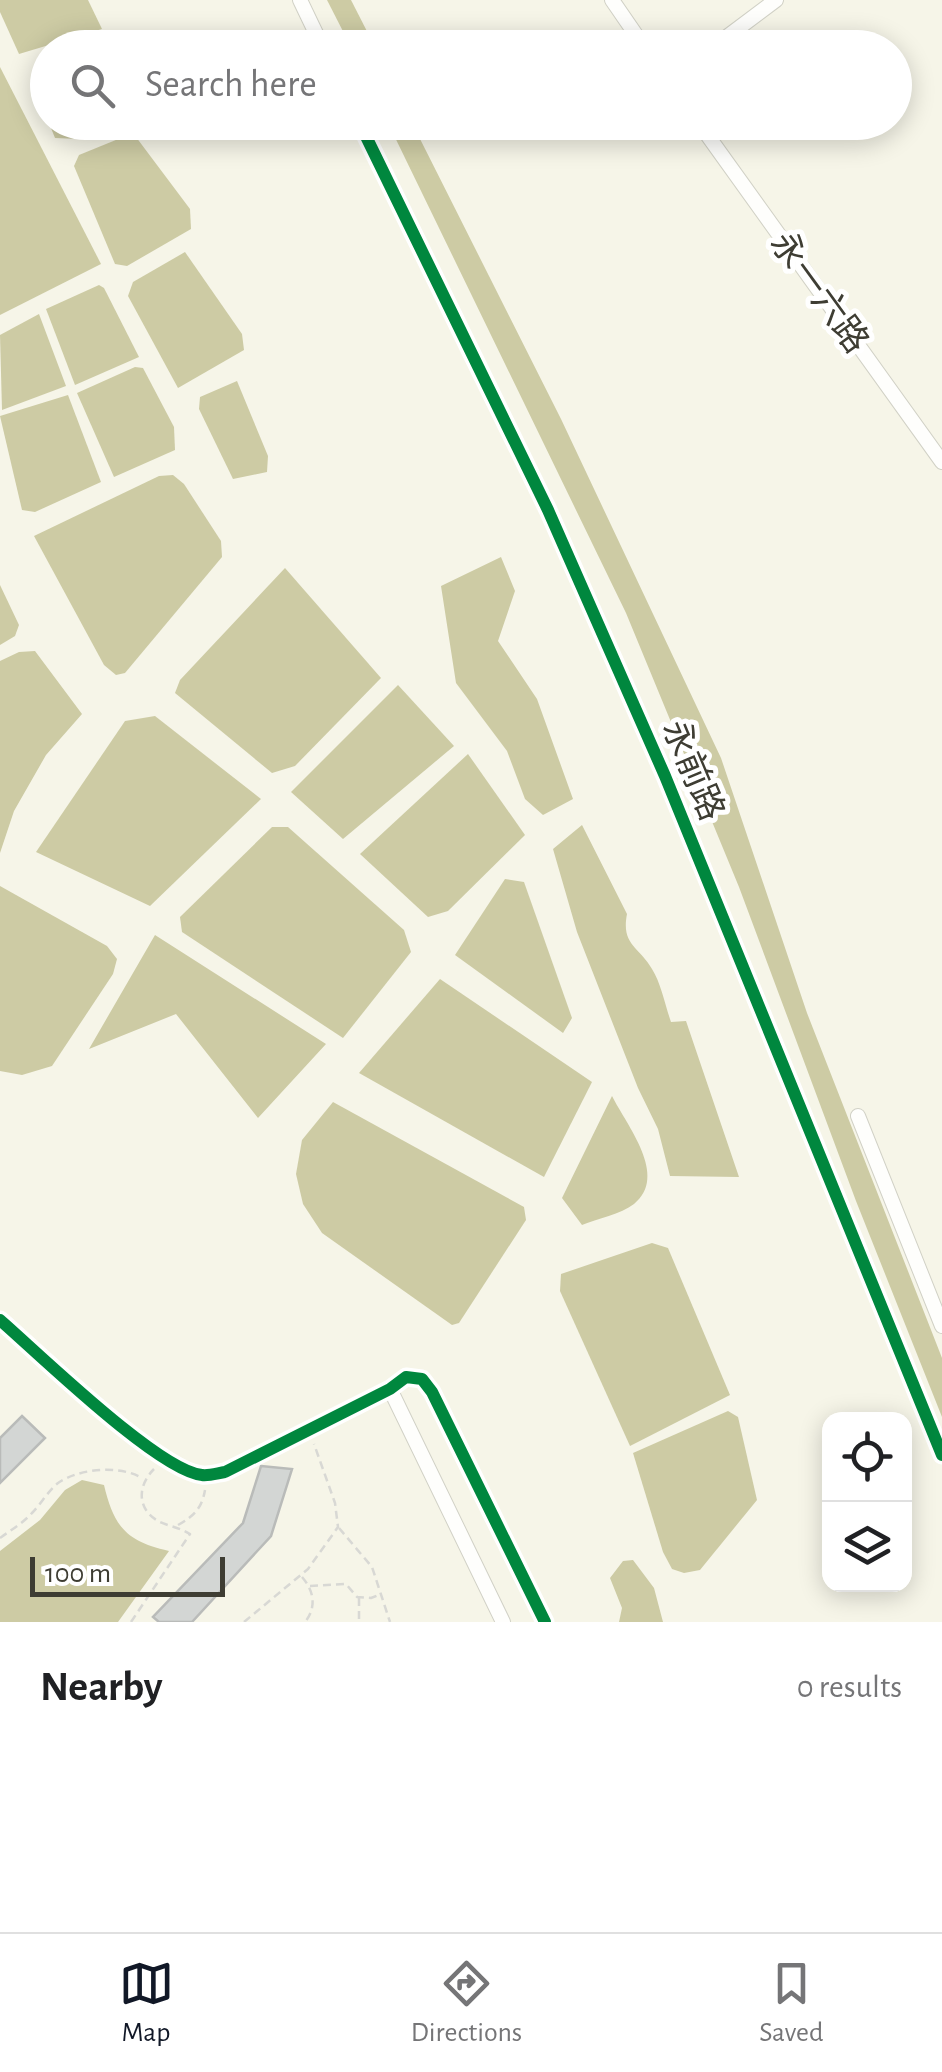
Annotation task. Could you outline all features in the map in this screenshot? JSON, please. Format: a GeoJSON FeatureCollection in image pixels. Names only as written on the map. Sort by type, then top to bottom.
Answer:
{"type":"FeatureCollection","features":[{"type":"Feature","properties":{"kind":"street"},"geometry":{"type":"LineString","coordinates":[[300,0],[314,30]]}},
{"type":"Feature","properties":{"kind":"street"},"geometry":{"type":"LineString","coordinates":[[612,0],[633,30]]}},
{"type":"Feature","properties":{"kind":"street"},"geometry":{"type":"LineString","coordinates":[[736,30],[776,0]]}},
{"type":"Feature","properties":{"kind":"street","name":"永前路"},"geometry":{"type":"LineString","coordinates":[[368,140],[548,510],[665,776],[942,1455]]}},
{"type":"Feature","properties":{"kind":"street","name":"永一六路"},"geometry":{"type":"LineString","coordinates":[[711,140],[942,462]]}},
{"type":"Feature","properties":{"kind":"street"},"geometry":{"type":"LineString","coordinates":[[858,1116],[942,1326]]}},
{"type":"Feature","properties":{"kind":"street"},"geometry":{"type":"LineString","coordinates":[[0,1320],[147,1448],[203,1476],[225,1472],[390,1389],[406,1377],[422,1379],[432,1392],[545,1622]]}},
{"type":"Feature","properties":{"kind":"street"},"geometry":{"type":"LineString","coordinates":[[390,1389],[503,1622]]}},
{"type":"Feature","properties":{"kind":"path"},"geometry":{"type":"LineString","coordinates":[[309,1428],[335,1503],[338,1526],[372,1566],[390,1622]]}},
{"type":"Feature","properties":{"kind":"path"},"geometry":{"type":"LineString","coordinates":[[0,1538],[31,1515],[57,1484],[83,1473],[130,1472],[144,1480],[144,1508],[160,1522],[190,1534],[131,1622]]}},
{"type":"Feature","properties":{"kind":"path"},"geometry":{"type":"LineString","coordinates":[[177,1526],[203,1504],[203,1476]]}},
{"type":"Feature","properties":{"kind":"path"},"geometry":{"type":"LineString","coordinates":[[246,1622],[301,1576],[338,1526]]}},
{"type":"Feature","properties":{"kind":"path"},"geometry":{"type":"LineString","coordinates":[[301,1576],[310,1586],[312,1613],[305,1622]]}},
{"type":"Feature","properties":{"kind":"path"},"geometry":{"type":"LineString","coordinates":[[310,1586],[346,1584],[359,1597],[382,1594]]}},
{"type":"Feature","properties":{"kind":"path"},"geometry":{"type":"LineString","coordinates":[[359,1597],[359,1622]]}},
{"type":"Feature","properties":{"kind":"shaded area"},"geometry":{"type":"Polygon","coordinates":[[[0,0],[88,0],[102,29],[30,30],[30,51],[19,54],[0,12],[0,0]]]}},
{"type":"Feature","properties":{"kind":"shaded area"},"geometry":{"type":"Polygon","coordinates":[[[327,0],[351,0],[366,30],[342,30],[327,0]]]}},
{"type":"Feature","properties":{"kind":"shaded area"},"geometry":{"type":"Polygon","coordinates":[[[0,67],[30,126],[30,140],[37,140],[101,264],[0,315],[0,67]]]}},
{"type":"Feature","properties":{"kind":"shaded area"},"geometry":{"type":"Polygon","coordinates":[[[116,140],[138,140],[190,209],[191,229],[127,266],[115,264],[74,166],[79,155],[116,140]]]}},
{"type":"Feature","properties":{"kind":"shaded area"},"geometry":{"type":"Polygon","coordinates":[[[396,140],[421,140],[561,419],[721,758],[807,1013],[942,1358],[942,1417],[856,1201],[739,887],[626,613],[396,140]]]}},
{"type":"Feature","properties":{"kind":"shaded area"},"geometry":{"type":"Polygon","coordinates":[[[185,252],[242,334],[244,350],[178,388],[128,296],[133,282],[185,252]]]}},
{"type":"Feature","properties":{"kind":"shaded area"},"geometry":{"type":"Polygon","coordinates":[[[99,285],[139,357],[75,385],[46,309],[99,285]]]}},
{"type":"Feature","properties":{"kind":"shaded area"},"geometry":{"type":"Polygon","coordinates":[[[39,314],[66,386],[2,410],[0,335],[39,314]]]}},
{"type":"Feature","properties":{"kind":"shaded area"},"geometry":{"type":"Polygon","coordinates":[[[135,367],[143,368],[174,427],[175,450],[114,477],[77,393],[135,367]]]}},
{"type":"Feature","properties":{"kind":"shaded area"},"geometry":{"type":"Polygon","coordinates":[[[237,381],[268,456],[267,472],[233,479],[199,409],[200,397],[237,381]]]}},
{"type":"Feature","properties":{"kind":"shaded area"},"geometry":{"type":"Polygon","coordinates":[[[68,395],[101,482],[35,512],[22,510],[0,416],[68,395]]]}},
{"type":"Feature","properties":{"kind":"shaded area"},"geometry":{"type":"Polygon","coordinates":[[[173,475],[184,484],[221,541],[222,557],[125,673],[116,675],[104,665],[34,536],[159,476],[173,475]]]}},
{"type":"Feature","properties":{"kind":"shaded area"},"geometry":{"type":"Polygon","coordinates":[[[501,557],[515,591],[498,641],[537,699],[573,799],[543,815],[525,799],[507,751],[456,683],[441,586],[501,557]]]}},
{"type":"Feature","properties":{"kind":"shaded area"},"geometry":{"type":"Polygon","coordinates":[[[285,568],[381,678],[295,766],[272,773],[175,693],[180,680],[285,568]]]}},
{"type":"Feature","properties":{"kind":"shaded area"},"geometry":{"type":"Polygon","coordinates":[[[0,585],[19,625],[15,636],[0,645],[0,585]]]}},
{"type":"Feature","properties":{"kind":"shaded area"},"geometry":{"type":"Polygon","coordinates":[[[35,651],[82,714],[46,755],[14,811],[0,853],[0,661],[19,652],[35,651]]]}},
{"type":"Feature","properties":{"kind":"shaded area"},"geometry":{"type":"Polygon","coordinates":[[[398,685],[454,746],[343,839],[291,792],[398,685]]]}},
{"type":"Feature","properties":{"kind":"shaded area"},"geometry":{"type":"Polygon","coordinates":[[[155,716],[261,799],[150,906],[36,852],[125,721],[155,716]]]}},
{"type":"Feature","properties":{"kind":"shaded area"},"geometry":{"type":"Polygon","coordinates":[[[468,754],[525,835],[448,911],[428,917],[360,854],[468,754]]]}},
{"type":"Feature","properties":{"kind":"shaded area"},"geometry":{"type":"Polygon","coordinates":[[[582,825],[627,914],[629,939],[655,975],[671,1022],[686,1021],[739,1177],[670,1176],[658,1129],[577,932],[553,849],[582,825]]]}},
{"type":"Feature","properties":{"kind":"shaded area"},"geometry":{"type":"Polygon","coordinates":[[[272,827],[288,827],[404,930],[411,952],[343,1038],[182,932],[180,917],[272,827]]]}},
{"type":"Feature","properties":{"kind":"shaded area"},"geometry":{"type":"Polygon","coordinates":[[[505,879],[524,882],[572,1018],[563,1033],[455,955],[505,879]]]}},
{"type":"Feature","properties":{"kind":"shaded area"},"geometry":{"type":"Polygon","coordinates":[[[0,886],[107,946],[117,959],[113,974],[52,1066],[22,1075],[0,1071],[0,886]]]}},
{"type":"Feature","properties":{"kind":"shaded area"},"geometry":{"type":"Polygon","coordinates":[[[155,935],[326,1044],[258,1118],[176,1014],[89,1049],[155,935]]]}},
{"type":"Feature","properties":{"kind":"shaded area"},"geometry":{"type":"Polygon","coordinates":[[[440,979],[592,1082],[544,1177],[359,1073],[440,979]]]}},
{"type":"Feature","properties":{"kind":"shaded area"},"geometry":{"type":"Polygon","coordinates":[[[612,1096],[642,1151],[647,1180],[644,1193],[634,1204],[582,1225],[562,1198],[612,1096]]]}},
{"type":"Feature","properties":{"kind":"shaded area"},"geometry":{"type":"Polygon","coordinates":[[[333,1102],[524,1207],[526,1220],[459,1323],[452,1325],[322,1233],[303,1204],[296,1174],[302,1140],[333,1102]]]}},
{"type":"Feature","properties":{"kind":"shaded area"},"geometry":{"type":"Polygon","coordinates":[[[652,1243],[668,1248],[730,1395],[630,1446],[560,1291],[561,1274],[652,1243]]]}},
{"type":"Feature","properties":{"kind":"shaded area"},"geometry":{"type":"Polygon","coordinates":[[[728,1411],[738,1417],[757,1500],[700,1570],[684,1573],[672,1569],[663,1552],[633,1453],[728,1411]]]}},
{"type":"Feature","properties":{"kind":"shaded area"},"geometry":{"type":"Polygon","coordinates":[[[82,1480],[104,1485],[112,1512],[132,1537],[169,1551],[118,1622],[0,1622],[0,1551],[40,1520],[65,1490],[82,1480]]]}},
{"type":"Feature","properties":{"kind":"shaded area"},"geometry":{"type":"Polygon","coordinates":[[[633,1560],[654,1588],[663,1622],[619,1622],[622,1608],[610,1578],[623,1561],[633,1560]]]}},
{"type":"Feature","properties":{"kind":"building"},"geometry":{"type":"Polygon","coordinates":[[[22,1416],[45,1438],[0,1483],[0,1438],[22,1416]]]}},
{"type":"Feature","properties":{"kind":"building"},"geometry":{"type":"Polygon","coordinates":[[[261,1466],[292,1469],[271,1536],[192,1622],[159,1622],[153,1617],[243,1523],[261,1466]]]}},
{"type":"Feature","properties":{"kind":"cycle path"},"geometry":{"type":"LineString","coordinates":[[368,140],[548,510],[665,776],[942,1455]]}},
{"type":"Feature","properties":{"kind":"cycle path"},"geometry":{"type":"LineString","coordinates":[[0,1320],[129,1433],[183,1469],[202,1475],[225,1472],[390,1389],[406,1377],[422,1379],[432,1392],[545,1622]]}}]}
